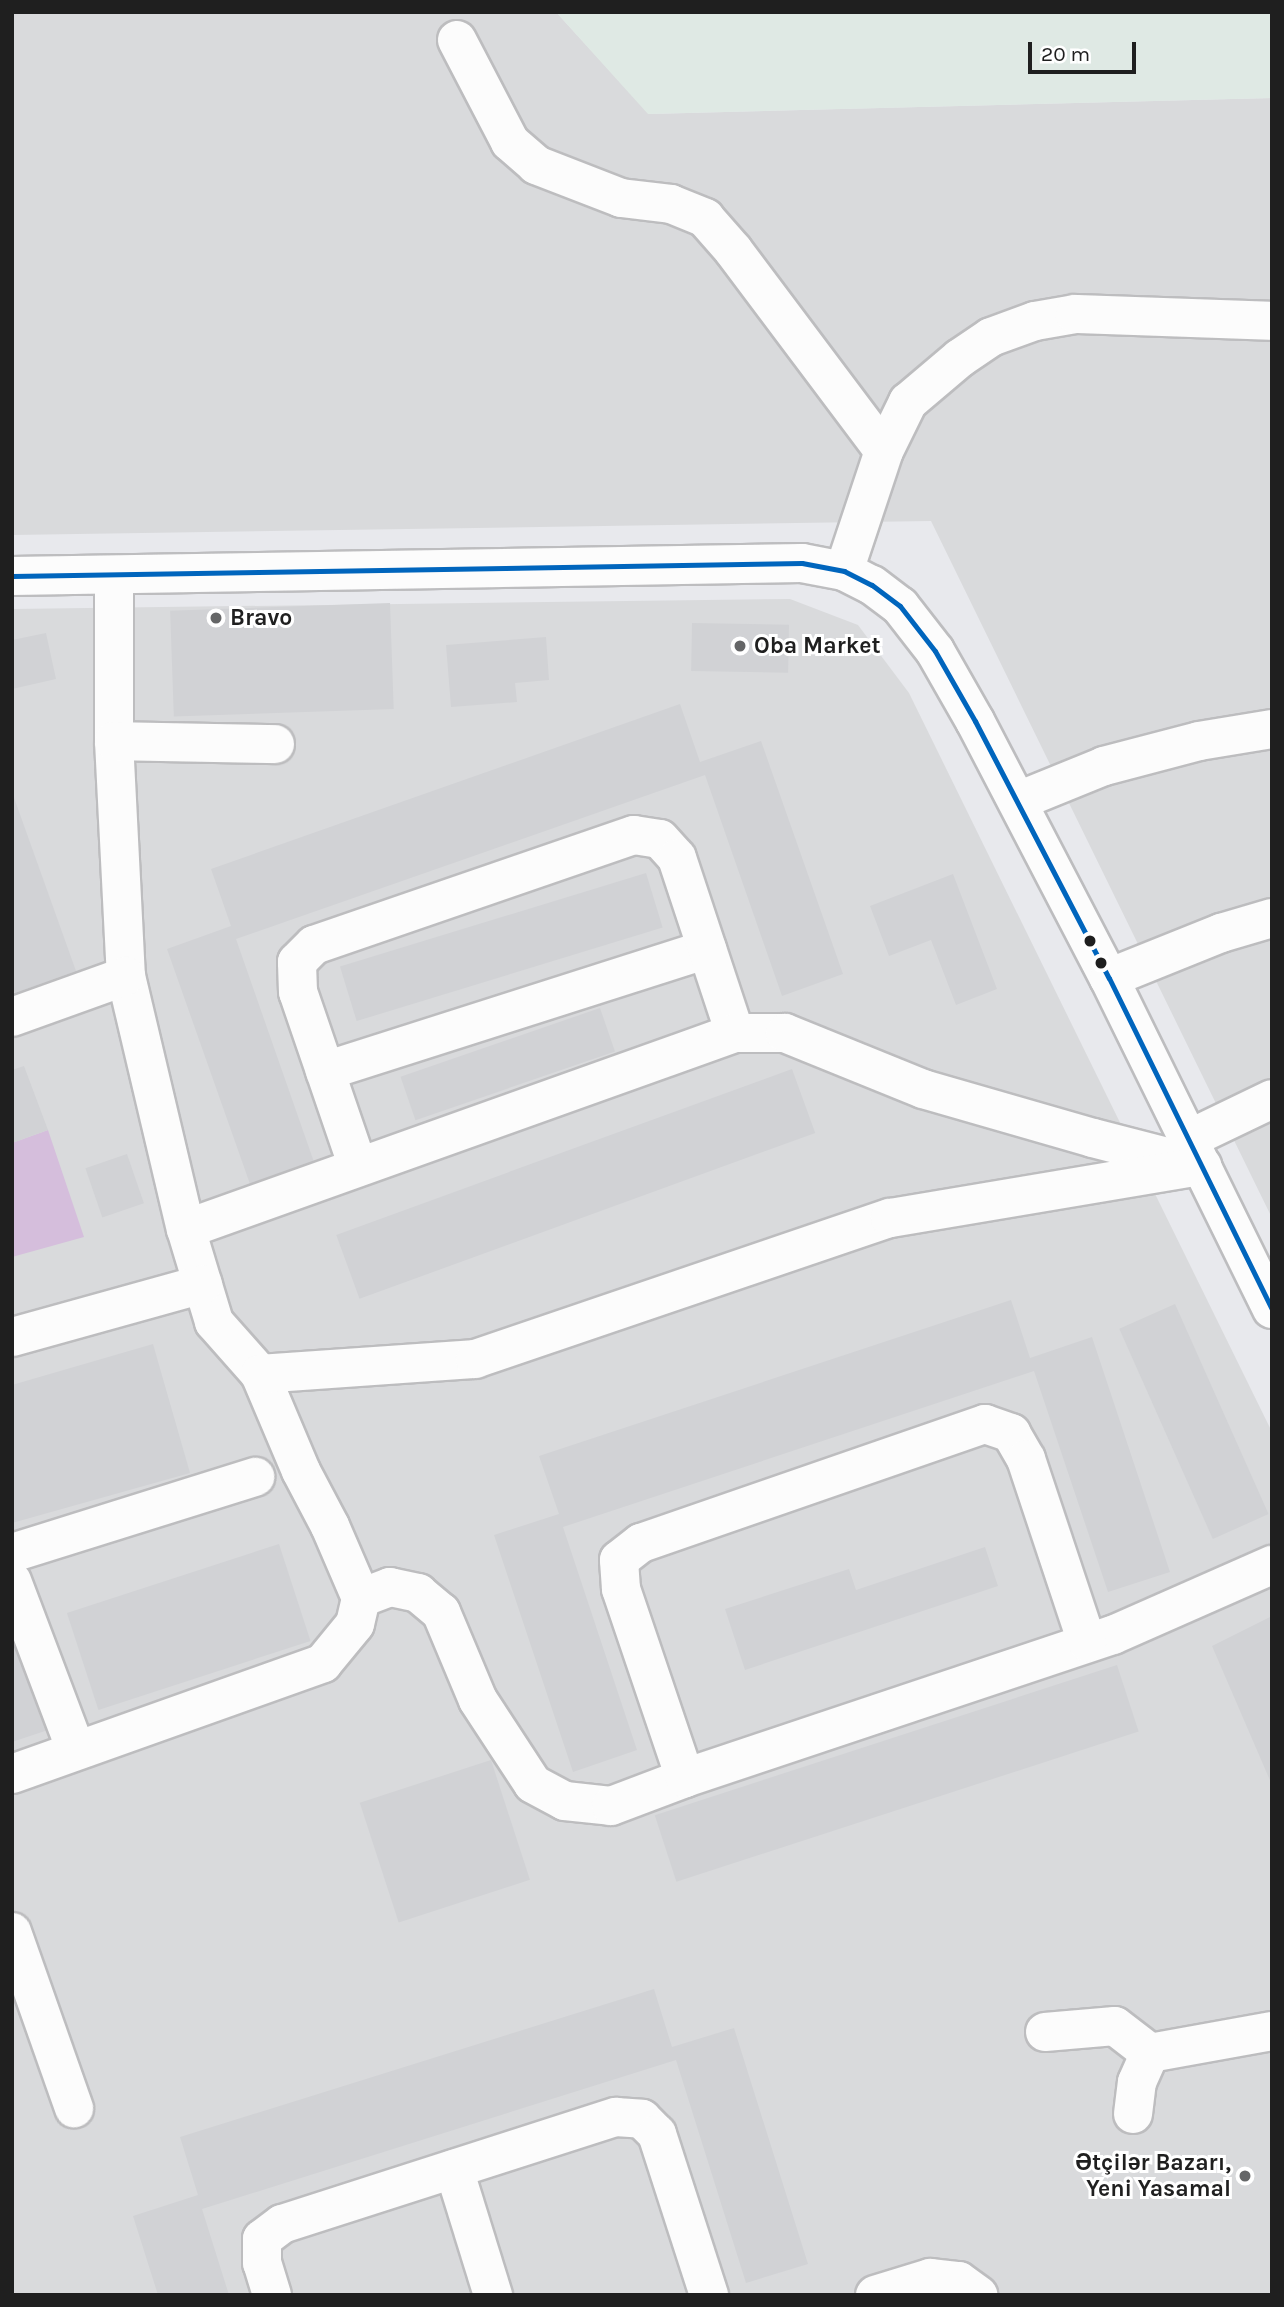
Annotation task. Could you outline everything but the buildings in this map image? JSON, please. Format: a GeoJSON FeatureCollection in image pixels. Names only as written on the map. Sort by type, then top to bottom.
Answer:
{"type":"FeatureCollection","features":[{"type":"Feature","properties":{"kind":"street"},"geometry":{"type":"LineString","coordinates":[[457,40],[510,142],[536,165],[621,198],[671,204],[705,218],[733,250],[884,451]]}},
{"type":"Feature","properties":{"kind":"street"},"geometry":{"type":"LineString","coordinates":[[844,571],[884,451],[908,402],[960,358],[991,337],[1035,321],[1075,314],[1272,321]]}},
{"type":"Feature","properties":{"kind":"street"},"geometry":{"type":"LineString","coordinates":[[12,576],[802,562],[844,571],[872,585],[900,606],[935,651],[1018,800],[1272,1309]]}},
{"type":"Feature","properties":{"kind":"street"},"geometry":{"type":"LineString","coordinates":[[12,1774],[323,1663],[355,1624],[361,1598],[330,1526],[301,1471],[260,1374],[214,1322],[186,1228],[126,976],[114,741],[114,575]]}},
{"type":"Feature","properties":{"kind":"street"},"geometry":{"type":"LineString","coordinates":[[1018,800],[1104,766],[1199,741],[1272,729]]}},
{"type":"Feature","properties":{"kind":"street"},"geometry":{"type":"LineString","coordinates":[[114,741],[275,744]]}},
{"type":"Feature","properties":{"kind":"street"},"geometry":{"type":"LineString","coordinates":[[358,1167],[298,992],[297,962],[314,945],[634,835],[660,839],[677,858],[736,1033]]}},
{"type":"Feature","properties":{"kind":"street"},"geometry":{"type":"LineString","coordinates":[[1109,978],[1221,933],[1272,918]]}},
{"type":"Feature","properties":{"kind":"street"},"geometry":{"type":"LineString","coordinates":[[325,1071],[707,949]]}},
{"type":"Feature","properties":{"kind":"street"},"geometry":{"type":"LineString","coordinates":[[12,1017],[126,976]]}},
{"type":"Feature","properties":{"kind":"street"},"geometry":{"type":"LineString","coordinates":[[186,1228],[736,1033],[785,1033],[923,1089],[1093,1138],[1195,1152]]}},
{"type":"Feature","properties":{"kind":"street"},"geometry":{"type":"LineString","coordinates":[[260,1374],[475,1359],[890,1218],[1195,1152],[1272,1098]]}},
{"type":"Feature","properties":{"kind":"street"},"geometry":{"type":"LineString","coordinates":[[12,1337],[203,1284]]}},
{"type":"Feature","properties":{"kind":"street"},"geometry":{"type":"LineString","coordinates":[[685,1778],[621,1589],[619,1560],[641,1543],[985,1424],[1011,1433],[1026,1459],[1087,1642]]}},
{"type":"Feature","properties":{"kind":"street"},"geometry":{"type":"LineString","coordinates":[[12,1553],[255,1477]]}},
{"type":"Feature","properties":{"kind":"street"},"geometry":{"type":"LineString","coordinates":[[361,1598],[390,1587],[418,1593],[441,1612],[478,1700],[533,1784],[565,1801],[611,1806],[685,1778],[1142,1624],[1272,1565]]}},
{"type":"Feature","properties":{"kind":"street"},"geometry":{"type":"LineString","coordinates":[[12,1581],[76,1750]]}},
{"type":"Feature","properties":{"kind":"street"},"geometry":{"type":"LineString","coordinates":[[12,1932],[74,2108]]}},
{"type":"Feature","properties":{"kind":"street"},"geometry":{"type":"LineString","coordinates":[[1045,2032],[1115,2026],[1150,2053],[1272,2031]]}},
{"type":"Feature","properties":{"kind":"street"},"geometry":{"type":"LineString","coordinates":[[1133,2114],[1137,2082],[1150,2053]]}},
{"type":"Feature","properties":{"kind":"street"},"geometry":{"type":"LineString","coordinates":[[272,2295],[262,2263],[262,2238],[282,2224],[616,2117],[642,2119],[657,2134],[709,2295]]}},
{"type":"Feature","properties":{"kind":"street"},"geometry":{"type":"LineString","coordinates":[[454,2169],[493,2295]]}},
{"type":"Feature","properties":{"kind":"street"},"geometry":{"type":"LineString","coordinates":[[875,2295],[930,2278],[959,2281],[978,2295]]}},
{"type":"Feature","properties":{"kind":"shaded area"},"geometry":{"type":"Polygon","coordinates":[[[12,12],[556,12],[649,114],[1272,98],[1272,1218],[931,521],[12,535],[12,12]]]}},
{"type":"Feature","properties":{"kind":"shaded area"},"geometry":{"type":"Polygon","coordinates":[[[556,12],[1272,12],[1272,98],[648,114],[556,12]]]}},
{"type":"Feature","properties":{"kind":"shaded area"},"geometry":{"type":"Polygon","coordinates":[[[790,599],[858,625],[909,693],[1272,1432],[1272,2295],[12,2295],[12,609],[790,599]]]}},
{"type":"Feature","properties":{"kind":"shaded area"},"geometry":{"type":"Polygon","coordinates":[[[48,1130],[84,1237],[12,1257],[12,1143],[48,1130]]]}},
{"type":"Feature","properties":{"kind":"transit line"},"geometry":{"type":"LineString","coordinates":[[12,576],[802,563],[844,571],[872,585],[900,606],[935,651],[975,721],[1109,978],[1272,1309]]}},
{"type":"Feature","properties":{"kind":"place","name":"Bravo"},"geometry":{"type":"Point","coordinates":[216,618]}},
{"type":"Feature","properties":{"kind":"place","name":"Oba Market"},"geometry":{"type":"Point","coordinates":[740,646]}},
{"type":"Feature","properties":{"kind":"place","name":"Ətçilər Bazarı, Yeni Yasamal"},"geometry":{"type":"Point","coordinates":[1245,2176]}}]}
